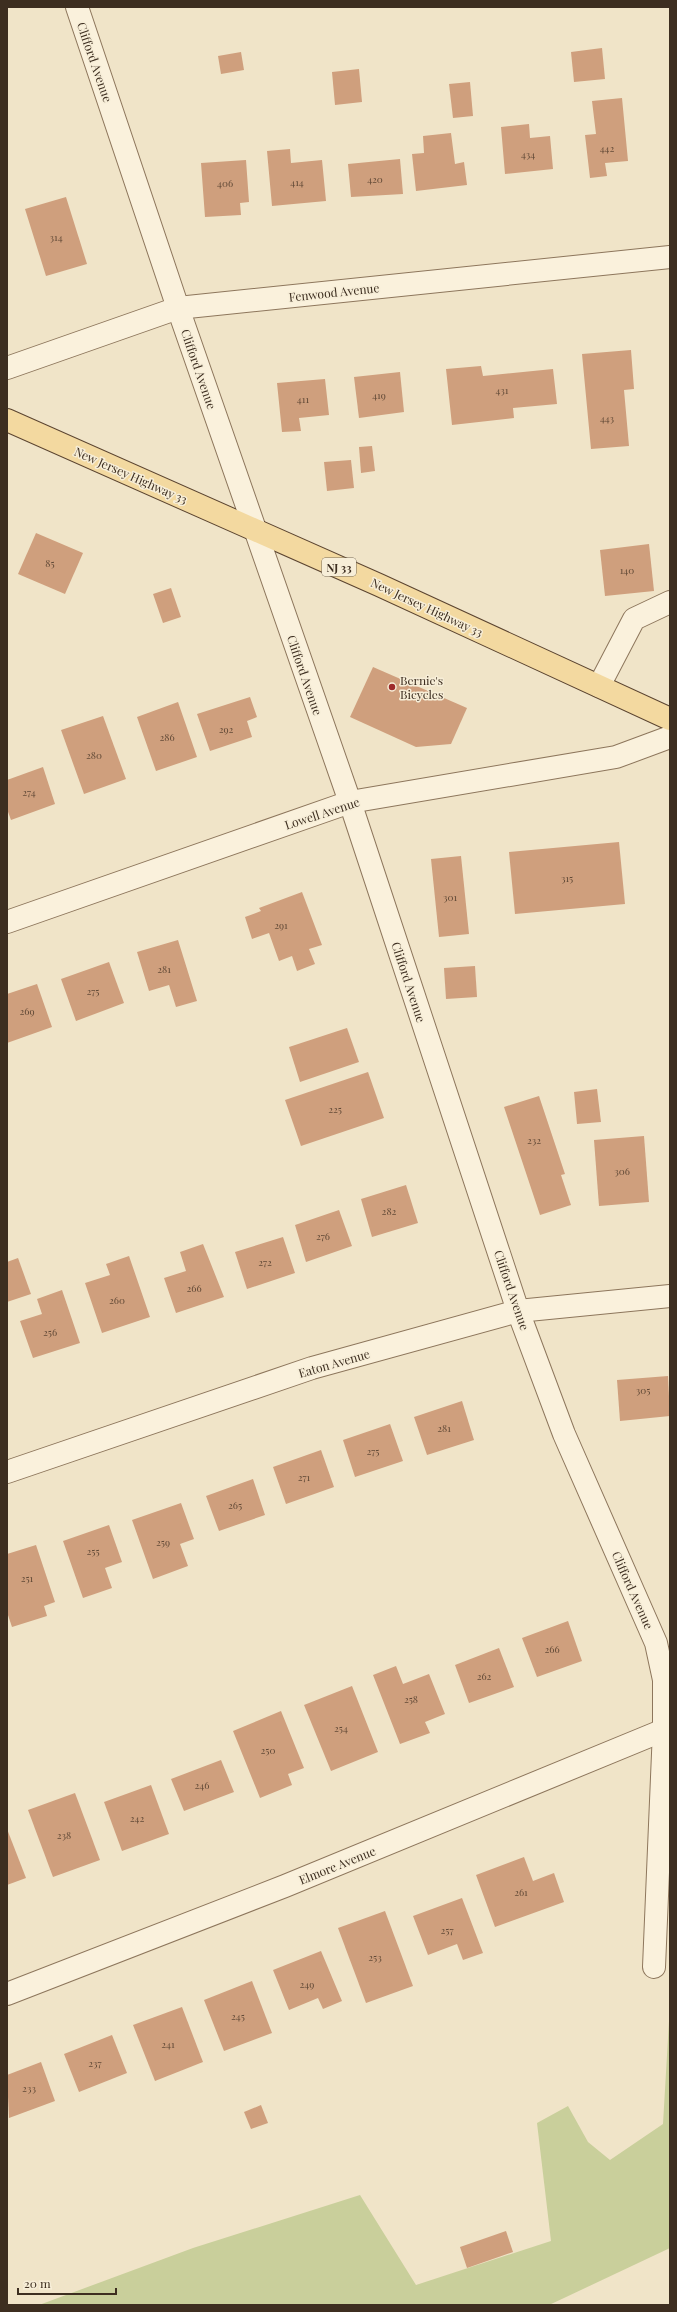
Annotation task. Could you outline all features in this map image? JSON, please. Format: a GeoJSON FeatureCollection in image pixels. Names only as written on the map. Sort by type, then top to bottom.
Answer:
{"type":"FeatureCollection","features":[{"type":"Feature","properties":{"kind":"main road","name":"New Jersey Highway 33"},"geometry":{"type":"LineString","coordinates":[[7,420],[254,529],[670,719]]}},
{"type":"Feature","properties":{"kind":"street","name":"Clifford Avenue"},"geometry":{"type":"LineString","coordinates":[[77,7],[178,308],[350,802],[518,1311],[564,1434],[656,1643],[664,1680],[664,1730],[654,1967]]}},
{"type":"Feature","properties":{"kind":"street","name":"Fenwood Avenue"},"geometry":{"type":"LineString","coordinates":[[7,368],[178,308],[670,257]]}},
{"type":"Feature","properties":{"kind":"street"},"geometry":{"type":"LineString","coordinates":[[599,686],[634,619],[670,602]]}},
{"type":"Feature","properties":{"kind":"street","name":"Lowell Avenue"},"geometry":{"type":"LineString","coordinates":[[7,922],[350,802],[616,757],[670,737]]}},
{"type":"Feature","properties":{"kind":"street","name":"Eaton Avenue"},"geometry":{"type":"LineString","coordinates":[[7,1472],[312,1368],[518,1311],[670,1296]]}},
{"type":"Feature","properties":{"kind":"street","name":"Elmore Avenue"},"geometry":{"type":"LineString","coordinates":[[7,1994],[285,1886],[664,1730]]}},
{"type":"Feature","properties":{"kind":"green space"},"geometry":{"type":"Polygon","coordinates":[[[670,2004],[670,2248],[549,2305],[39,2305],[193,2248],[360,2195],[416,2285],[551,2241],[537,2123],[568,2106],[588,2142],[610,2160],[663,2124],[670,2004]]]}},
{"type":"Feature","properties":{"kind":"building"},"geometry":{"type":"Polygon","coordinates":[[[602,48],[605,79],[574,82],[571,52],[602,48]]]}},
{"type":"Feature","properties":{"kind":"building"},"geometry":{"type":"Polygon","coordinates":[[[241,52],[244,70],[221,74],[218,56],[241,52]]]}},
{"type":"Feature","properties":{"kind":"building"},"geometry":{"type":"Polygon","coordinates":[[[359,69],[362,102],[335,105],[332,72],[359,69]]]}},
{"type":"Feature","properties":{"kind":"building"},"geometry":{"type":"Polygon","coordinates":[[[470,82],[473,116],[453,118],[449,84],[470,82]]]}},
{"type":"Feature","properties":{"kind":"building"},"geometry":{"type":"Polygon","coordinates":[[[622,98],[628,161],[605,163],[607,176],[590,178],[585,135],[596,134],[592,101],[622,98]]]}},
{"type":"Feature","properties":{"kind":"building"},"geometry":{"type":"Polygon","coordinates":[[[529,124],[530,138],[550,136],[553,169],[505,174],[501,127],[529,124]]]}},
{"type":"Feature","properties":{"kind":"building"},"geometry":{"type":"Polygon","coordinates":[[[451,133],[455,164],[464,162],[467,185],[416,191],[412,154],[424,153],[423,136],[451,133]]]}},
{"type":"Feature","properties":{"kind":"building"},"geometry":{"type":"Polygon","coordinates":[[[290,149],[291,163],[322,160],[326,201],[272,206],[267,151],[290,149]]]}},
{"type":"Feature","properties":{"kind":"building"},"geometry":{"type":"Polygon","coordinates":[[[400,159],[403,194],[351,197],[348,164],[400,159]]]}},
{"type":"Feature","properties":{"kind":"building"},"geometry":{"type":"Polygon","coordinates":[[[246,160],[249,202],[240,203],[241,215],[205,217],[201,163],[246,160]]]}},
{"type":"Feature","properties":{"kind":"building"},"geometry":{"type":"Polygon","coordinates":[[[66,197],[87,264],[46,276],[25,209],[66,197]]]}},
{"type":"Feature","properties":{"kind":"building"},"geometry":{"type":"Polygon","coordinates":[[[631,350],[634,389],[624,390],[629,446],[591,449],[582,354],[631,350]]]}},
{"type":"Feature","properties":{"kind":"building"},"geometry":{"type":"Polygon","coordinates":[[[481,366],[483,376],[553,369],[557,404],[513,408],[514,418],[452,425],[446,369],[481,366]]]}},
{"type":"Feature","properties":{"kind":"building"},"geometry":{"type":"Polygon","coordinates":[[[400,372],[404,412],[359,418],[354,377],[400,372]]]}},
{"type":"Feature","properties":{"kind":"building"},"geometry":{"type":"Polygon","coordinates":[[[325,379],[329,415],[299,418],[301,431],[282,432],[277,383],[325,379]]]}},
{"type":"Feature","properties":{"kind":"building"},"geometry":{"type":"Polygon","coordinates":[[[372,446],[375,471],[361,473],[359,447],[372,446]]]}},
{"type":"Feature","properties":{"kind":"building"},"geometry":{"type":"Polygon","coordinates":[[[351,460],[354,488],[327,491],[324,462],[351,460]]]}},
{"type":"Feature","properties":{"kind":"building"},"geometry":{"type":"Polygon","coordinates":[[[36,533],[83,553],[65,594],[18,574],[36,533]]]}},
{"type":"Feature","properties":{"kind":"building"},"geometry":{"type":"Polygon","coordinates":[[[649,544],[654,591],[605,596],[600,550],[649,544]]]}},
{"type":"Feature","properties":{"kind":"building"},"geometry":{"type":"Polygon","coordinates":[[[171,588],[181,617],[163,623],[153,594],[171,588]]]}},
{"type":"Feature","properties":{"kind":"building","name":"Bernie's Bicycles"},"geometry":{"type":"Polygon","coordinates":[[[373,667],[467,708],[451,744],[416,747],[350,717],[373,667]]]}},
{"type":"Feature","properties":{"kind":"building"},"geometry":{"type":"Polygon","coordinates":[[[250,697],[257,717],[247,721],[252,737],[210,751],[197,714],[250,697]]]}},
{"type":"Feature","properties":{"kind":"building"},"geometry":{"type":"Polygon","coordinates":[[[178,702],[197,757],[156,771],[137,717],[178,702]]]}},
{"type":"Feature","properties":{"kind":"building"},"geometry":{"type":"Polygon","coordinates":[[[103,716],[126,779],[84,794],[61,730],[103,716]]]}},
{"type":"Feature","properties":{"kind":"building"},"geometry":{"type":"Polygon","coordinates":[[[43,767],[55,804],[11,820],[7,809],[7,780],[43,767]]]}},
{"type":"Feature","properties":{"kind":"building"},"geometry":{"type":"Polygon","coordinates":[[[619,842],[625,904],[515,914],[509,852],[619,842]]]}},
{"type":"Feature","properties":{"kind":"building"},"geometry":{"type":"Polygon","coordinates":[[[461,856],[469,934],[439,937],[431,859],[461,856]]]}},
{"type":"Feature","properties":{"kind":"building"},"geometry":{"type":"Polygon","coordinates":[[[302,892],[322,945],[309,949],[315,964],[297,971],[292,956],[279,961],[269,933],[252,939],[245,917],[261,911],[259,908],[302,892]]]}},
{"type":"Feature","properties":{"kind":"building"},"geometry":{"type":"Polygon","coordinates":[[[178,940],[197,1001],[176,1007],[169,985],[149,991],[137,952],[178,940]]]}},
{"type":"Feature","properties":{"kind":"building"},"geometry":{"type":"Polygon","coordinates":[[[109,962],[124,1003],[76,1021],[61,979],[109,962]]]}},
{"type":"Feature","properties":{"kind":"building"},"geometry":{"type":"Polygon","coordinates":[[[475,966],[477,997],[446,999],[444,968],[475,966]]]}},
{"type":"Feature","properties":{"kind":"building"},"geometry":{"type":"Polygon","coordinates":[[[37,984],[52,1027],[7,1043],[7,994],[37,984]]]}},
{"type":"Feature","properties":{"kind":"building"},"geometry":{"type":"Polygon","coordinates":[[[347,1028],[359,1062],[300,1082],[289,1047],[347,1028]]]}},
{"type":"Feature","properties":{"kind":"building"},"geometry":{"type":"Polygon","coordinates":[[[368,1072],[384,1118],[301,1146],[285,1100],[368,1072]]]}},
{"type":"Feature","properties":{"kind":"building"},"geometry":{"type":"Polygon","coordinates":[[[597,1089],[601,1122],[577,1124],[574,1092],[597,1089]]]}},
{"type":"Feature","properties":{"kind":"building"},"geometry":{"type":"Polygon","coordinates":[[[539,1096],[565,1174],[561,1175],[571,1205],[540,1215],[504,1107],[539,1096]]]}},
{"type":"Feature","properties":{"kind":"building"},"geometry":{"type":"Polygon","coordinates":[[[644,1136],[649,1202],[599,1206],[594,1140],[644,1136]]]}},
{"type":"Feature","properties":{"kind":"building"},"geometry":{"type":"Polygon","coordinates":[[[406,1185],[418,1223],[372,1237],[361,1199],[406,1185]]]}},
{"type":"Feature","properties":{"kind":"building"},"geometry":{"type":"Polygon","coordinates":[[[339,1210],[352,1246],[306,1262],[295,1225],[339,1210]]]}},
{"type":"Feature","properties":{"kind":"building"},"geometry":{"type":"Polygon","coordinates":[[[283,1237],[295,1273],[247,1289],[235,1252],[283,1237]]]}},
{"type":"Feature","properties":{"kind":"building"},"geometry":{"type":"Polygon","coordinates":[[[203,1244],[224,1297],[176,1313],[164,1278],[186,1271],[180,1252],[203,1244]]]}},
{"type":"Feature","properties":{"kind":"building"},"geometry":{"type":"Polygon","coordinates":[[[129,1256],[150,1317],[102,1333],[85,1283],[110,1275],[106,1264],[129,1256]]]}},
{"type":"Feature","properties":{"kind":"building"},"geometry":{"type":"Polygon","coordinates":[[[18,1258],[31,1294],[7,1302],[7,1262],[18,1258]]]}},
{"type":"Feature","properties":{"kind":"building"},"geometry":{"type":"Polygon","coordinates":[[[62,1290],[80,1343],[33,1358],[20,1321],[42,1314],[37,1299],[62,1290]]]}},
{"type":"Feature","properties":{"kind":"building"},"geometry":{"type":"Polygon","coordinates":[[[668,1376],[670,1416],[620,1421],[617,1380],[668,1376]]]}},
{"type":"Feature","properties":{"kind":"building"},"geometry":{"type":"Polygon","coordinates":[[[462,1401],[474,1440],[427,1455],[414,1417],[462,1401]]]}},
{"type":"Feature","properties":{"kind":"building"},"geometry":{"type":"Polygon","coordinates":[[[390,1424],[403,1461],[355,1477],[343,1440],[390,1424]]]}},
{"type":"Feature","properties":{"kind":"building"},"geometry":{"type":"Polygon","coordinates":[[[321,1450],[334,1487],[286,1504],[273,1467],[321,1450]]]}},
{"type":"Feature","properties":{"kind":"building"},"geometry":{"type":"Polygon","coordinates":[[[253,1479],[265,1515],[219,1531],[206,1496],[253,1479]]]}},
{"type":"Feature","properties":{"kind":"building"},"geometry":{"type":"Polygon","coordinates":[[[181,1503],[194,1539],[180,1544],[188,1566],[153,1579],[132,1520],[181,1503]]]}},
{"type":"Feature","properties":{"kind":"building"},"geometry":{"type":"Polygon","coordinates":[[[109,1525],[122,1562],[105,1568],[112,1588],[83,1598],[63,1541],[109,1525]]]}},
{"type":"Feature","properties":{"kind":"building"},"geometry":{"type":"Polygon","coordinates":[[[36,1545],[55,1602],[44,1606],[47,1616],[12,1627],[7,1612],[7,1554],[36,1545]]]}},
{"type":"Feature","properties":{"kind":"building"},"geometry":{"type":"Polygon","coordinates":[[[568,1621],[582,1661],[537,1677],[522,1638],[568,1621]]]}},
{"type":"Feature","properties":{"kind":"building"},"geometry":{"type":"Polygon","coordinates":[[[499,1648],[514,1687],[469,1703],[455,1665],[499,1648]]]}},
{"type":"Feature","properties":{"kind":"building"},"geometry":{"type":"Polygon","coordinates":[[[396,1666],[403,1684],[429,1674],[445,1714],[425,1722],[430,1733],[400,1744],[373,1675],[396,1666]]]}},
{"type":"Feature","properties":{"kind":"building"},"geometry":{"type":"Polygon","coordinates":[[[352,1686],[378,1752],[331,1771],[304,1705],[352,1686]]]}},
{"type":"Feature","properties":{"kind":"building"},"geometry":{"type":"Polygon","coordinates":[[[281,1711],[304,1768],[288,1774],[292,1785],[260,1798],[233,1731],[281,1711]]]}},
{"type":"Feature","properties":{"kind":"building"},"geometry":{"type":"Polygon","coordinates":[[[221,1760],[234,1792],[184,1811],[171,1779],[221,1760]]]}},
{"type":"Feature","properties":{"kind":"building"},"geometry":{"type":"Polygon","coordinates":[[[151,1785],[169,1834],[122,1851],[104,1802],[151,1785]]]}},
{"type":"Feature","properties":{"kind":"building"},"geometry":{"type":"Polygon","coordinates":[[[75,1793],[100,1860],[53,1877],[28,1810],[75,1793]]]}},
{"type":"Feature","properties":{"kind":"building"},"geometry":{"type":"Polygon","coordinates":[[[7,1829],[26,1878],[7,1885],[7,1829]]]}},
{"type":"Feature","properties":{"kind":"building"},"geometry":{"type":"Polygon","coordinates":[[[524,1857],[533,1881],[554,1873],[564,1902],[495,1927],[476,1875],[524,1857]]]}},
{"type":"Feature","properties":{"kind":"building"},"geometry":{"type":"Polygon","coordinates":[[[462,1898],[483,1953],[463,1960],[457,1944],[428,1955],[413,1916],[462,1898]]]}},
{"type":"Feature","properties":{"kind":"building"},"geometry":{"type":"Polygon","coordinates":[[[385,1911],[413,1986],[366,2003],[338,1928],[385,1911]]]}},
{"type":"Feature","properties":{"kind":"building"},"geometry":{"type":"Polygon","coordinates":[[[321,1951],[342,2001],[323,2009],[318,1998],[289,2010],[273,1970],[321,1951]]]}},
{"type":"Feature","properties":{"kind":"building"},"geometry":{"type":"Polygon","coordinates":[[[252,1981],[272,2033],[224,2051],[204,2000],[252,1981]]]}},
{"type":"Feature","properties":{"kind":"building"},"geometry":{"type":"Polygon","coordinates":[[[182,2007],[203,2062],[155,2081],[133,2025],[182,2007]]]}},
{"type":"Feature","properties":{"kind":"building"},"geometry":{"type":"Polygon","coordinates":[[[112,2035],[127,2073],[79,2092],[64,2054],[112,2035]]]}},
{"type":"Feature","properties":{"kind":"building"},"geometry":{"type":"Polygon","coordinates":[[[41,2062],[55,2101],[9,2118],[7,2075],[41,2062]]]}},
{"type":"Feature","properties":{"kind":"building"},"geometry":{"type":"Polygon","coordinates":[[[261,2105],[268,2123],[251,2129],[244,2112],[261,2105]]]}},
{"type":"Feature","properties":{"kind":"building"},"geometry":{"type":"Polygon","coordinates":[[[506,2231],[513,2252],[467,2268],[460,2247],[506,2231]]]}},
{"type":"Feature","properties":{"kind":"place","name":"Bernie's Bicycles"},"geometry":{"type":"Point","coordinates":[392,687]}}]}
